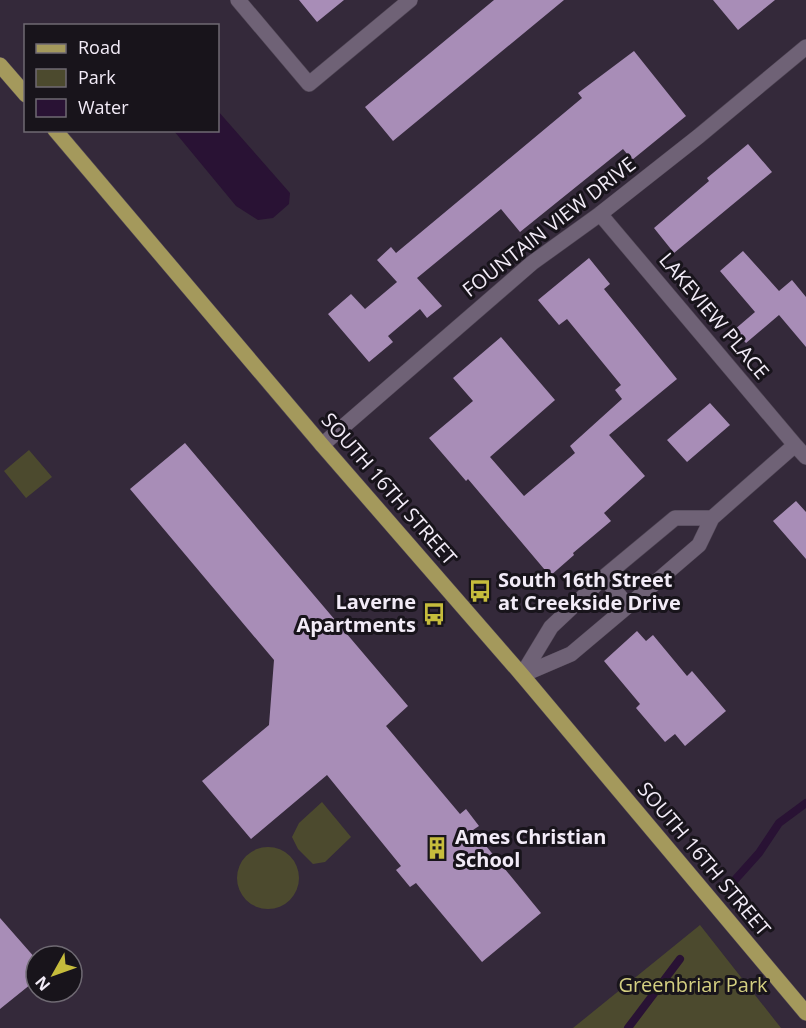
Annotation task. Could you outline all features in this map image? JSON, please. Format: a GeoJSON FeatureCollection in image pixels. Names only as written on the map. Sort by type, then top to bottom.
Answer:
{"type":"FeatureCollection","features":[{"type":"Feature","properties":{"kind":"main road"},"geometry":{"type":"LineString","coordinates":[[0,65],[24,93]]}},
{"type":"Feature","properties":{"kind":"main road","name":"SOUTH 16TH STREET"},"geometry":{"type":"LineString","coordinates":[[58,132],[322,445],[522,675],[806,1013]]}},
{"type":"Feature","properties":{"kind":"street"},"geometry":{"type":"LineString","coordinates":[[238,0],[309,84],[410,0]]}},
{"type":"Feature","properties":{"kind":"street","name":"FOUNTAIN VIEW DRIVE"},"geometry":{"type":"LineString","coordinates":[[322,445],[531,263],[600,214],[806,47]]}},
{"type":"Feature","properties":{"kind":"street","name":"LAKEVIEW PLACE"},"geometry":{"type":"LineString","coordinates":[[600,214],[806,458]]}},
{"type":"Feature","properties":{"kind":"street"},"geometry":{"type":"LineString","coordinates":[[522,675],[571,654],[628,606],[699,546],[712,518],[795,445]]}},
{"type":"Feature","properties":{"kind":"street"},"geometry":{"type":"LineString","coordinates":[[522,675],[551,627],[604,577],[675,518],[712,518]]}},
{"type":"Feature","properties":{"kind":"street"},"geometry":{"type":"LineString","coordinates":[[604,577],[628,606]]}},
{"type":"Feature","properties":{"kind":"green space"},"geometry":{"type":"Polygon","coordinates":[[[29,450],[52,477],[26,498],[4,471],[29,450]]]}},
{"type":"Feature","properties":{"kind":"green space"},"geometry":{"type":"Polygon","coordinates":[[[322,802],[351,837],[325,862],[313,864],[298,849],[292,837],[299,823],[322,802]]]}},
{"type":"Feature","properties":{"kind":"green space"},"geometry":{"type":"Polygon","coordinates":[[[262,847],[274,847],[290,856],[297,866],[299,878],[297,890],[290,900],[274,909],[262,909],[251,904],[242,895],[237,884],[237,872],[242,861],[251,852],[262,847]]]}},
{"type":"Feature","properties":{"kind":"green space","name":"Greenbriar Park"},"geometry":{"type":"Polygon","coordinates":[[[700,925],[781,1028],[573,1028],[700,925]]]}},
{"type":"Feature","properties":{"kind":"water"},"geometry":{"type":"Polygon","coordinates":[[[219,112],[290,193],[289,204],[273,218],[258,220],[236,206],[175,132],[219,132],[219,112]]]}},
{"type":"Feature","properties":{"kind":"building"},"geometry":{"type":"Polygon","coordinates":[[[299,0],[344,0],[317,22],[299,0]]]}},
{"type":"Feature","properties":{"kind":"building"},"geometry":{"type":"Polygon","coordinates":[[[494,0],[564,0],[393,141],[365,107],[494,0]]]}},
{"type":"Feature","properties":{"kind":"building"},"geometry":{"type":"Polygon","coordinates":[[[713,0],[775,0],[738,30],[713,0]]]}},
{"type":"Feature","properties":{"kind":"building"},"geometry":{"type":"Polygon","coordinates":[[[634,51],[686,116],[632,160],[623,149],[520,232],[501,209],[417,278],[442,306],[427,318],[420,309],[388,336],[393,342],[369,362],[328,314],[351,294],[365,309],[397,282],[377,260],[391,247],[396,253],[582,98],[578,93],[634,51]]]}},
{"type":"Feature","properties":{"kind":"building"},"geometry":{"type":"Polygon","coordinates":[[[748,144],[772,172],[674,253],[654,228],[709,181],[707,178],[748,144]]]}},
{"type":"Feature","properties":{"kind":"building"},"geometry":{"type":"Polygon","coordinates":[[[743,251],[779,291],[792,280],[806,297],[806,347],[779,315],[746,343],[734,330],[755,312],[720,271],[743,251]]]}},
{"type":"Feature","properties":{"kind":"building"},"geometry":{"type":"Polygon","coordinates":[[[589,258],[610,284],[604,289],[677,379],[609,435],[645,476],[604,513],[611,521],[550,576],[468,479],[466,481],[429,438],[473,401],[453,378],[501,337],[555,400],[490,457],[524,496],[575,453],[570,446],[622,399],[615,390],[621,385],[567,319],[559,325],[538,300],[589,258]]]}},
{"type":"Feature","properties":{"kind":"building"},"geometry":{"type":"Polygon","coordinates":[[[710,403],[730,425],[687,462],[667,440],[710,403]]]}},
{"type":"Feature","properties":{"kind":"building"},"geometry":{"type":"Polygon","coordinates":[[[185,443],[408,706],[386,726],[460,814],[466,809],[479,826],[473,830],[541,913],[482,962],[416,883],[410,887],[396,870],[401,866],[327,775],[251,839],[202,781],[269,725],[274,660],[130,489],[185,443]]]}},
{"type":"Feature","properties":{"kind":"building"},"geometry":{"type":"Polygon","coordinates":[[[796,501],[806,512],[806,559],[773,521],[796,501]]]}},
{"type":"Feature","properties":{"kind":"building"},"geometry":{"type":"Polygon","coordinates":[[[637,631],[646,641],[653,635],[687,676],[692,671],[726,711],[685,746],[675,734],[665,742],[636,708],[640,704],[604,661],[637,631]]]}},
{"type":"Feature","properties":{"kind":"building"},"geometry":{"type":"Polygon","coordinates":[[[0,918],[24,945],[24,990],[0,1009],[0,918]]]}},
{"type":"Feature","properties":{"kind":"waterway"},"geometry":{"type":"LineString","coordinates":[[733,882],[759,853],[779,823],[806,803]]}},
{"type":"Feature","properties":{"kind":"waterway"},"geometry":{"type":"LineString","coordinates":[[628,1028],[680,959]]}},
{"type":"Feature","properties":{"kind":"place","name":"South 16th Street at Creekside Drive"},"geometry":{"type":"Point","coordinates":[480,591]}},
{"type":"Feature","properties":{"kind":"place","name":"Laverne Apartments"},"geometry":{"type":"Point","coordinates":[434,614]}},
{"type":"Feature","properties":{"kind":"place","name":"Ames Christian School"},"geometry":{"type":"Point","coordinates":[437,848]}}]}
